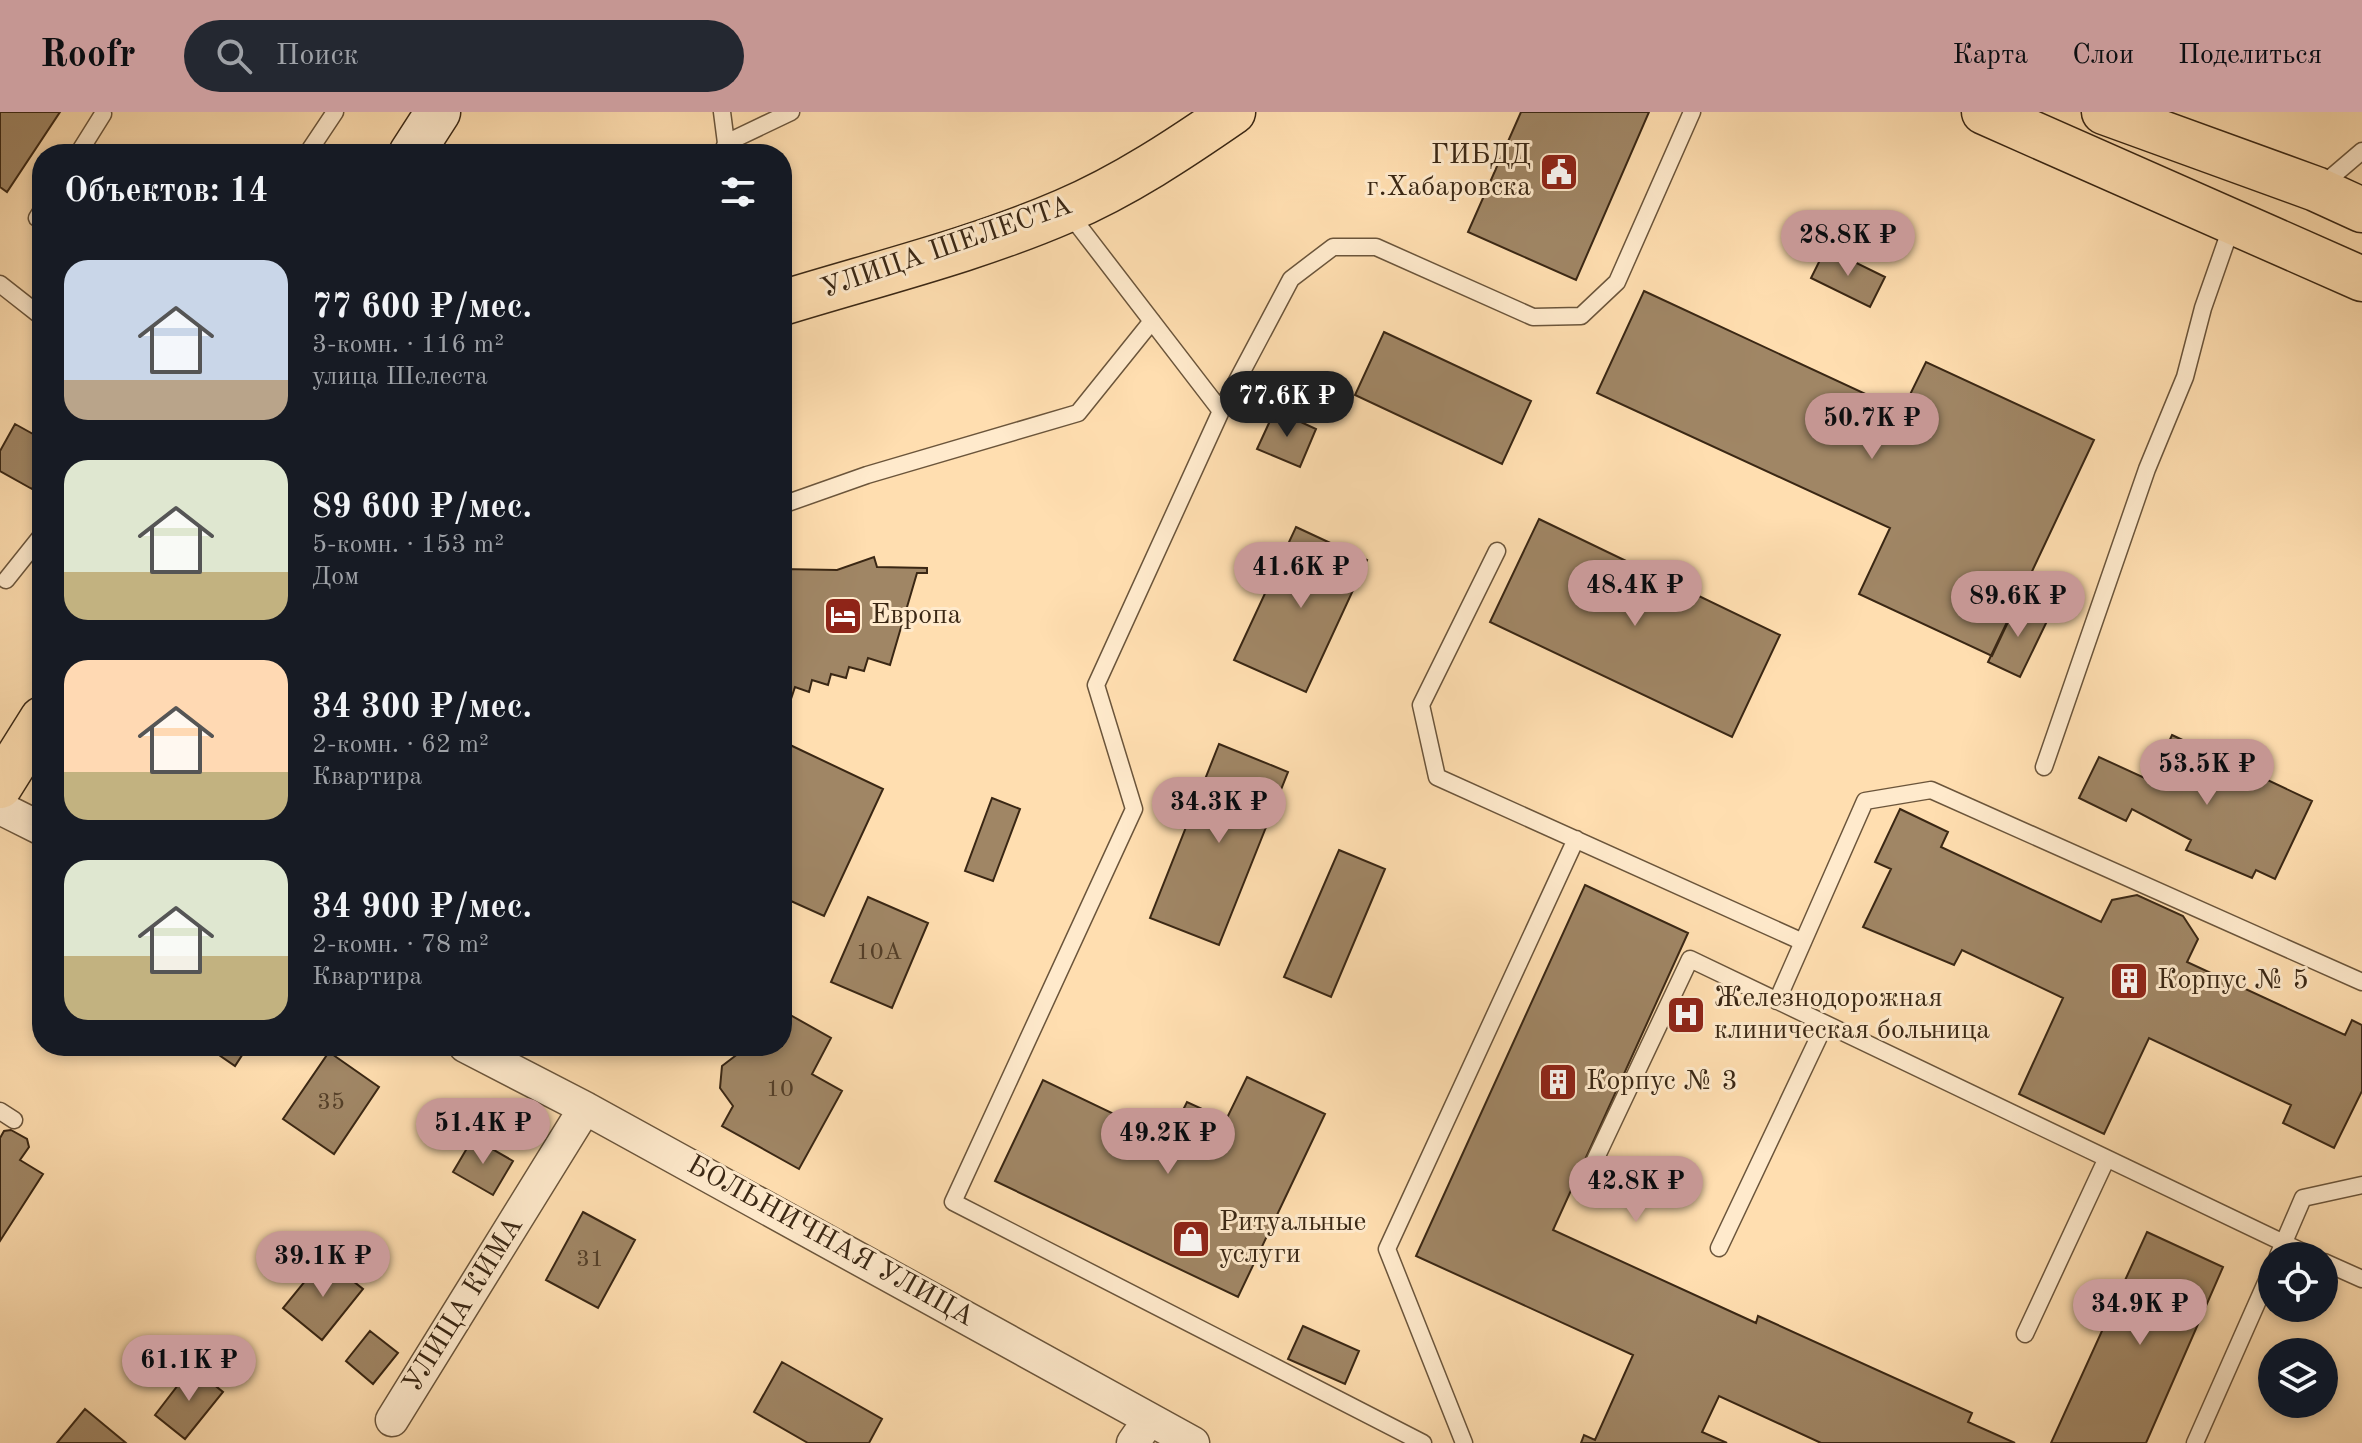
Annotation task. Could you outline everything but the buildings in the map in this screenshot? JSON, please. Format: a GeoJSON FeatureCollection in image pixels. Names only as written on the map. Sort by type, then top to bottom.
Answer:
{"type":"FeatureCollection","features":[{"type":"Feature","properties":{"kind":"main road","name":"УЛИЦА ШЕЛЕСТА"},"geometry":{"type":"LineString","coordinates":[[792,300],[976,243],[1067,211],[1186,145],[1233,112]]}},
{"type":"Feature","properties":{"kind":"main road"},"geometry":{"type":"LineString","coordinates":[[1984,112],[2362,279]]}},
{"type":"Feature","properties":{"kind":"main road"},"geometry":{"type":"LineString","coordinates":[[2104,112],[2316,189],[2362,210]]}},
{"type":"Feature","properties":{"kind":"street"},"geometry":{"type":"LineString","coordinates":[[16,767],[32,805]]}},
{"type":"Feature","properties":{"kind":"street","name":"БОЛЬНИЧНАЯ УЛИЦА"},"geometry":{"type":"LineString","coordinates":[[484,1056],[585,1108],[1141,1431],[1193,1443]]}},
{"type":"Feature","properties":{"kind":"street","name":"УЛИЦА КИМА"},"geometry":{"type":"LineString","coordinates":[[392,1420],[585,1108]]}},
{"type":"Feature","properties":{"kind":"lane"},"geometry":{"type":"LineString","coordinates":[[314,144],[335,112]]}},
{"type":"Feature","properties":{"kind":"lane"},"geometry":{"type":"LineString","coordinates":[[722,112],[724,144]]}},
{"type":"Feature","properties":{"kind":"lane"},"geometry":{"type":"LineString","coordinates":[[731,144],[791,112]]}},
{"type":"Feature","properties":{"kind":"lane"},"geometry":{"type":"LineString","coordinates":[[1423,1443],[953,1202],[1134,809],[1096,685],[1221,411],[1291,279],[1333,247],[1376,247],[1533,317],[1581,316],[1617,282],[1692,112]]}},
{"type":"Feature","properties":{"kind":"lane"},"geometry":{"type":"LineString","coordinates":[[84,144],[103,114]]}},
{"type":"Feature","properties":{"kind":"lane"},"geometry":{"type":"LineString","coordinates":[[2316,189],[2362,151]]}},
{"type":"Feature","properties":{"kind":"lane"},"geometry":{"type":"LineString","coordinates":[[1067,211],[1221,411]]}},
{"type":"Feature","properties":{"kind":"lane"},"geometry":{"type":"LineString","coordinates":[[2044,767],[2147,469],[2185,377],[2203,308],[2233,224]]}},
{"type":"Feature","properties":{"kind":"lane"},"geometry":{"type":"LineString","coordinates":[[0,284],[32,309]]}},
{"type":"Feature","properties":{"kind":"lane"},"geometry":{"type":"LineString","coordinates":[[792,501],[867,475],[1078,413],[1152,321]]}},
{"type":"Feature","properties":{"kind":"lane"},"geometry":{"type":"LineString","coordinates":[[6,580],[32,548]]}},
{"type":"Feature","properties":{"kind":"lane"},"geometry":{"type":"LineString","coordinates":[[1497,551],[1421,705],[1437,777],[1803,942]]}},
{"type":"Feature","properties":{"kind":"lane"},"geometry":{"type":"LineString","coordinates":[[1777,1001],[1865,801],[1931,790],[2362,982]]}},
{"type":"Feature","properties":{"kind":"lane"},"geometry":{"type":"LineString","coordinates":[[1464,1443],[1387,1249],[1576,839]]}},
{"type":"Feature","properties":{"kind":"lane"},"geometry":{"type":"LineString","coordinates":[[1587,1177],[1690,959],[2106,1160],[2265,1242]]}},
{"type":"Feature","properties":{"kind":"lane"},"geometry":{"type":"LineString","coordinates":[[1719,1248],[1825,1024]]}},
{"type":"Feature","properties":{"kind":"lane"},"geometry":{"type":"LineString","coordinates":[[2025,1334],[2106,1160]]}},
{"type":"Feature","properties":{"kind":"lane"},"geometry":{"type":"LineString","coordinates":[[2284,1242],[2303,1198],[2362,1185]]}},
{"type":"Feature","properties":{"kind":"lane"},"geometry":{"type":"LineString","coordinates":[[2338,1268],[2362,1279]]}},
{"type":"Feature","properties":{"kind":"lane"},"geometry":{"type":"LineString","coordinates":[[2195,1443],[2258,1301]]}},
{"type":"Feature","properties":{"kind":"place","name":"ГИБДД г.Хабаровска"},"geometry":{"type":"Point","coordinates":[1559,172]}},
{"type":"Feature","properties":{"kind":"place","name":"Европа"},"geometry":{"type":"Point","coordinates":[843,616]}},
{"type":"Feature","properties":{"kind":"place","name":"Корпус № 5"},"geometry":{"type":"Point","coordinates":[2129,981]}},
{"type":"Feature","properties":{"kind":"place","name":"Железнодорожная клиническая больница"},"geometry":{"type":"Point","coordinates":[1686,1015]}},
{"type":"Feature","properties":{"kind":"place","name":"Корпус № 3"},"geometry":{"type":"Point","coordinates":[1558,1082]}},
{"type":"Feature","properties":{"kind":"place","name":"Ритуальные услуги"},"geometry":{"type":"Point","coordinates":[1191,1239]}}]}
